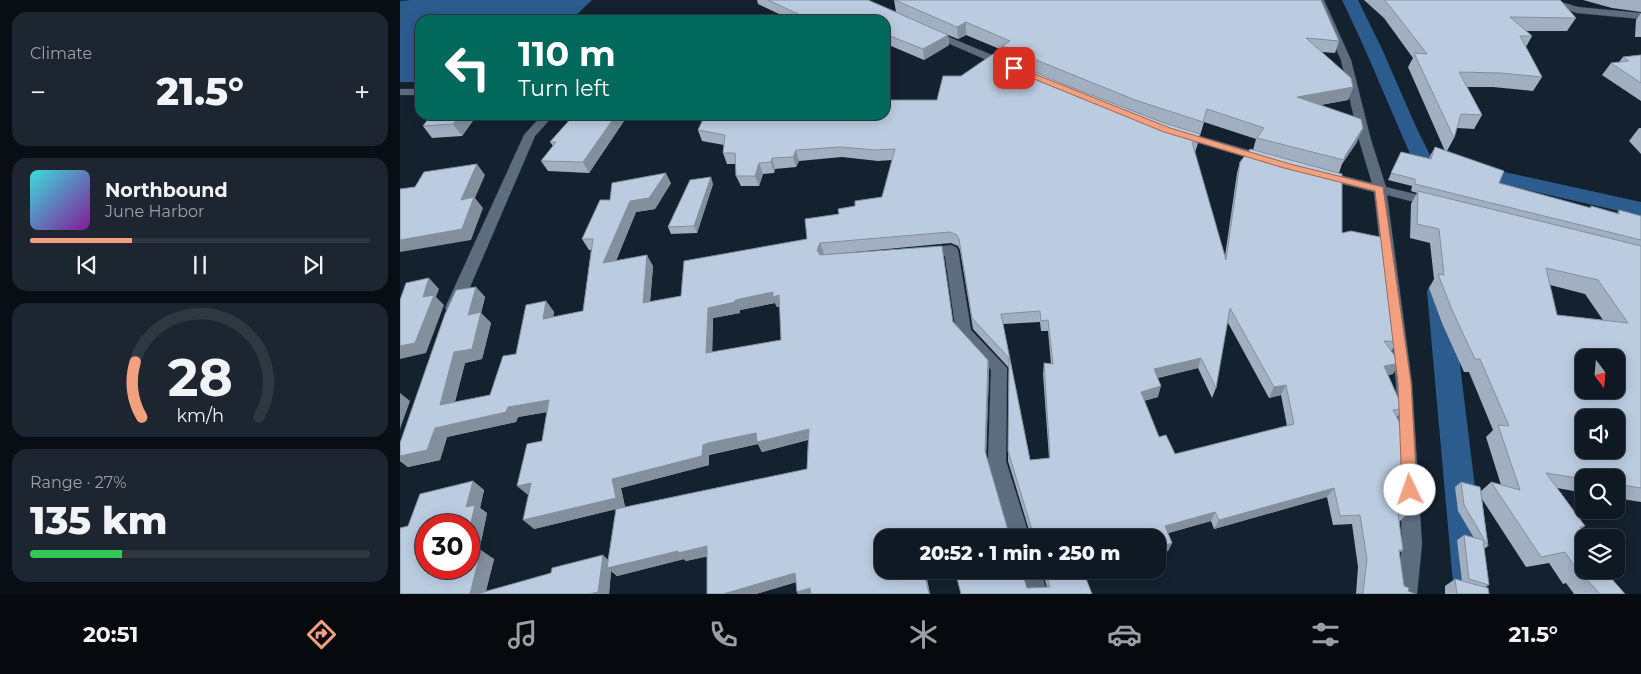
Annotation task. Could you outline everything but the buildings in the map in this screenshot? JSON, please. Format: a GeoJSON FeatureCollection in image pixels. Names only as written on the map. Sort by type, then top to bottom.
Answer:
{"type":"FeatureCollection","features":[{"type":"Feature","properties":{"kind":"street"},"geometry":{"type":"LineString","coordinates":[[1319,0],[1346,60],[1365,140],[1381,189],[1404,383],[1412,544],[1407,594]]}},
{"type":"Feature","properties":{"kind":"street"},"geometry":{"type":"LineString","coordinates":[[1544,0],[1577,10],[1641,16]]}},
{"type":"Feature","properties":{"kind":"street"},"geometry":{"type":"LineString","coordinates":[[918,27],[1014,68]]}},
{"type":"Feature","properties":{"kind":"street"},"geometry":{"type":"LineString","coordinates":[[400,92],[415,92]]}},
{"type":"Feature","properties":{"kind":"street"},"geometry":{"type":"LineString","coordinates":[[446,324],[530,136],[544,120]]}},
{"type":"Feature","properties":{"kind":"street"},"geometry":{"type":"LineString","coordinates":[[1167,130],[1278,163]]}},
{"type":"Feature","properties":{"kind":"street"},"geometry":{"type":"LineString","coordinates":[[1315,173],[1446,206]]}},
{"type":"Feature","properties":{"kind":"street"},"geometry":{"type":"LineString","coordinates":[[904,254],[951,250],[964,332],[999,368],[997,462],[1017,529]]}},
{"type":"Feature","properties":{"kind":"street"},"geometry":{"type":"LineString","coordinates":[[1033,579],[1038,594]]}},
{"type":"Feature","properties":{"kind":"water"},"geometry":{"type":"Polygon","coordinates":[[[592,0],[576,15],[415,15],[415,82],[400,82],[400,1],[592,0]]]}},
{"type":"Feature","properties":{"kind":"waterway"},"geometry":{"type":"LineString","coordinates":[[1350,0],[1374,49],[1407,129],[1422,159],[1426,189]]}},
{"type":"Feature","properties":{"kind":"waterway"},"geometry":{"type":"LineString","coordinates":[[1468,170],[1641,209]]}},
{"type":"Feature","properties":{"kind":"waterway"},"geometry":{"type":"LineString","coordinates":[[1439,291],[1471,594]]}},
{"type":"Feature","properties":{"kind":"route"},"geometry":{"type":"LineString","coordinates":[[1014,68],[1167,130],[1287,166],[1380,189],[1404,383],[1410,490]]}}]}
